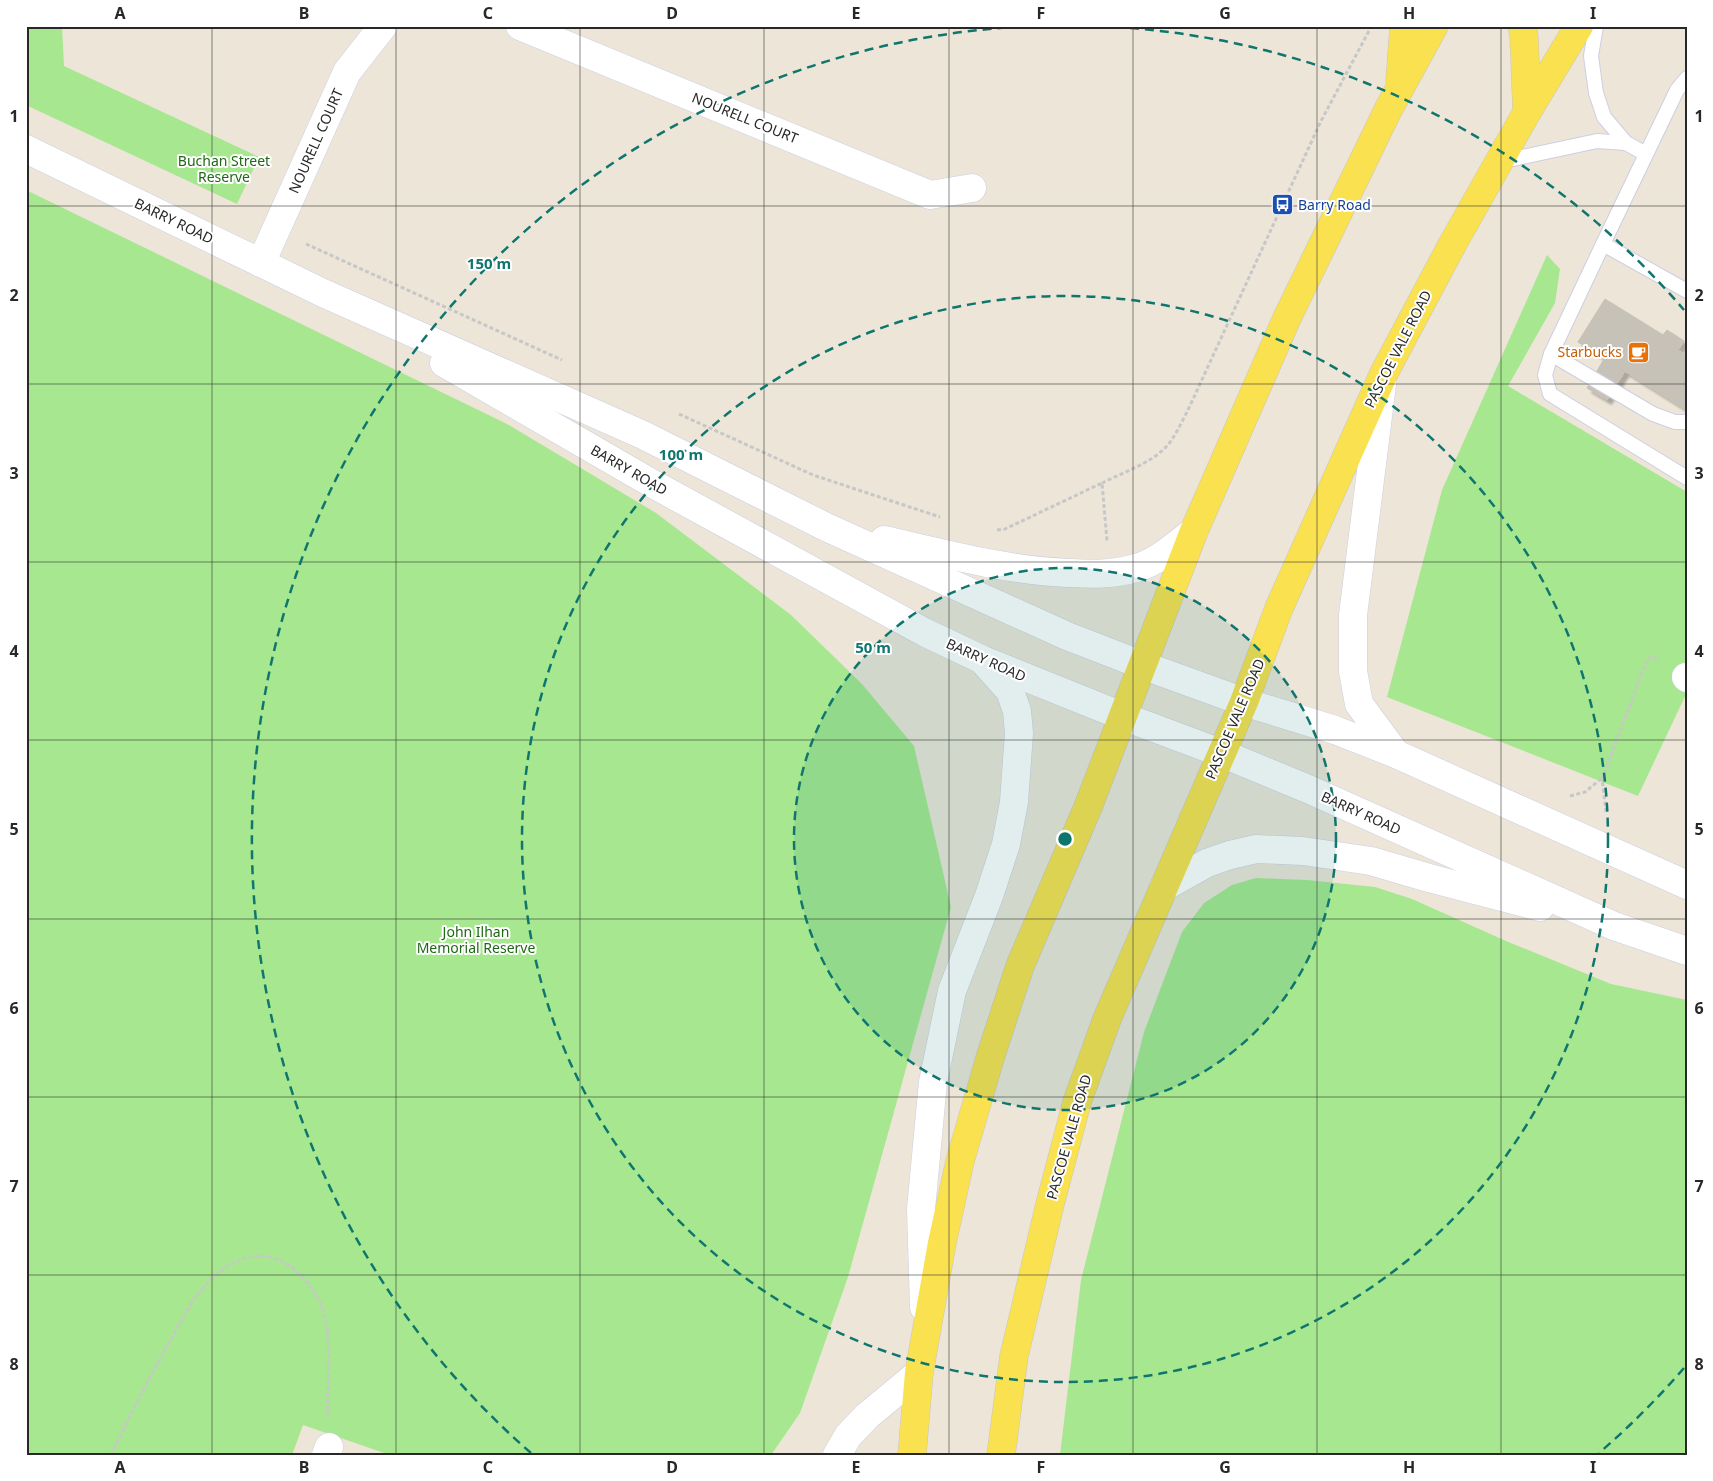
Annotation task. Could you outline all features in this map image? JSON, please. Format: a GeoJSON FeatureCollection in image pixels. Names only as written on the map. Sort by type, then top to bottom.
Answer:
{"type":"FeatureCollection","features":[{"type":"Feature","properties":{"kind":"main road"},"geometry":{"type":"LineString","coordinates":[[1400,88],[1404,26]]}},
{"type":"Feature","properties":{"kind":"main road"},"geometry":{"type":"LineString","coordinates":[[912,1455],[919,1373],[942,1243],[956,1180],[990,1058],[1020,966],[1088,807],[1194,531],[1287,318],[1388,110],[1434,26]]}},
{"type":"Feature","properties":{"kind":"main road"},"geometry":{"type":"LineString","coordinates":[[1522,26],[1527,112]]}},
{"type":"Feature","properties":{"kind":"main road","name":"PASCOE VALE ROAD"},"geometry":{"type":"LineString","coordinates":[[1001,1455],[1014,1356],[1050,1204],[1077,1102],[1107,1019],[1244,702],[1279,608],[1384,373],[1452,245],[1527,112],[1579,26]]}},
{"type":"Feature","properties":{"kind":"street","name":"NOURELL COURT"},"geometry":{"type":"LineString","coordinates":[[260,263],[347,72],[383,26]]}},
{"type":"Feature","properties":{"kind":"street","name":"NOURELL COURT"},"geometry":{"type":"LineString","coordinates":[[520,26],[930,194],[972,188]]}},
{"type":"Feature","properties":{"kind":"street","name":"BARRY ROAD"},"geometry":{"type":"LineString","coordinates":[[26,149],[323,293],[643,435],[826,527],[1068,636],[1244,702],[1335,730],[1396,754],[1687,885]]}},
{"type":"Feature","properties":{"kind":"street","name":"BARRY ROAD"},"geometry":{"type":"LineString","coordinates":[[323,293],[653,484],[924,632],[983,660],[1308,789],[1614,926],[1687,951]]}},
{"type":"Feature","properties":{"kind":"street"},"geometry":{"type":"LineString","coordinates":[[1384,373],[1353,615],[1353,671],[1359,704],[1396,754]]}},
{"type":"Feature","properties":{"kind":"street"},"geometry":{"type":"LineString","coordinates":[[826,527],[989,564],[1042,572],[1106,574],[1138,568],[1161,555],[1194,531]]}},
{"type":"Feature","properties":{"kind":"street"},"geometry":{"type":"LineString","coordinates":[[925,1335],[921,1209],[933,1082],[952,992],[989,896],[1003,853],[1014,802],[1019,733],[1017,711],[1010,691],[983,660]]}},
{"type":"Feature","properties":{"kind":"street"},"geometry":{"type":"LineString","coordinates":[[1164,887],[1207,863],[1230,854],[1256,849],[1303,851],[1372,861],[1429,878],[1614,926]]}},
{"type":"Feature","properties":{"kind":"street"},"geometry":{"type":"LineString","coordinates":[[837,1455],[848,1436],[867,1416],[919,1373]]}},
{"type":"Feature","properties":{"kind":"lane"},"geometry":{"type":"LineString","coordinates":[[1596,26],[1591,56],[1596,93],[1604,117],[1626,144]]}},
{"type":"Feature","properties":{"kind":"lane"},"geometry":{"type":"LineString","coordinates":[[1687,78],[1677,90],[1646,154],[1551,354],[1545,375],[1550,394],[1687,478]]}},
{"type":"Feature","properties":{"kind":"lane"},"geometry":{"type":"LineString","coordinates":[[1500,162],[1597,141],[1626,144],[1646,154]]}},
{"type":"Feature","properties":{"kind":"lane"},"geometry":{"type":"LineString","coordinates":[[1603,244],[1687,291]]}},
{"type":"Feature","properties":{"kind":"lane"},"geometry":{"type":"LineString","coordinates":[[1551,354],[1652,414],[1675,422],[1687,422]]}},
{"type":"Feature","properties":{"kind":"path"},"geometry":{"type":"LineString","coordinates":[[989,530],[1005,529],[1150,459],[1164,449],[1188,410],[1321,121],[1371,26]]}},
{"type":"Feature","properties":{"kind":"path"},"geometry":{"type":"LineString","coordinates":[[275,230],[568,363]]}},
{"type":"Feature","properties":{"kind":"path"},"geometry":{"type":"LineString","coordinates":[[677,413],[814,475],[946,519]]}},
{"type":"Feature","properties":{"kind":"path"},"geometry":{"type":"LineString","coordinates":[[1102,483],[1108,554],[1106,574]]}},
{"type":"Feature","properties":{"kind":"path"},"geometry":{"type":"LineString","coordinates":[[1602,778],[1644,668],[1651,656]]}},
{"type":"Feature","properties":{"kind":"path"},"geometry":{"type":"LineString","coordinates":[[111,1455],[156,1365],[193,1300],[220,1270],[244,1257],[265,1256],[283,1260],[299,1273],[317,1294],[325,1318],[329,1348],[328,1451]]}},
{"type":"Feature","properties":{"kind":"green space","name":"Buchan Street Reserve"},"geometry":{"type":"Polygon","coordinates":[[[26,26],[62,26],[64,66],[259,157],[237,204],[26,105],[26,26]]]}},
{"type":"Feature","properties":{"kind":"green space","name":"John Ilhan Memorial Reserve"},"geometry":{"type":"Polygon","coordinates":[[[26,190],[507,424],[656,513],[791,615],[862,684],[914,746],[951,907],[848,1277],[800,1413],[771,1455],[390,1455],[303,1425],[292,1455],[26,1455],[26,190]]]}},
{"type":"Feature","properties":{"kind":"green space"},"geometry":{"type":"Polygon","coordinates":[[[1547,255],[1560,269],[1555,303],[1508,386],[1687,492],[1687,692],[1638,796],[1387,697],[1442,490],[1547,255]]]}},
{"type":"Feature","properties":{"kind":"green space"},"geometry":{"type":"Polygon","coordinates":[[[1256,878],[1307,880],[1375,887],[1412,899],[1506,941],[1611,984],[1687,1000],[1687,1455],[1060,1455],[1081,1280],[1144,1032],[1182,932],[1204,903],[1232,885],[1256,878]]]}},
{"type":"Feature","properties":{"kind":"building","name":"Starbucks"},"geometry":{"type":"Polygon","coordinates":[[[1605,299],[1663,335],[1667,330],[1684,341],[1678,350],[1687,355],[1687,410],[1578,342],[1605,299]]]}},
{"type":"Feature","properties":{"kind":"building"},"geometry":{"type":"Polygon","coordinates":[[[1604,359],[1625,371],[1607,400],[1587,388],[1604,359]]]}},
{"type":"Feature","properties":{"kind":"place","name":"Barry Road"},"geometry":{"type":"Point","coordinates":[1282,205]}},
{"type":"Feature","properties":{"kind":"place","name":"Starbucks"},"geometry":{"type":"Point","coordinates":[1638,352]}}]}
